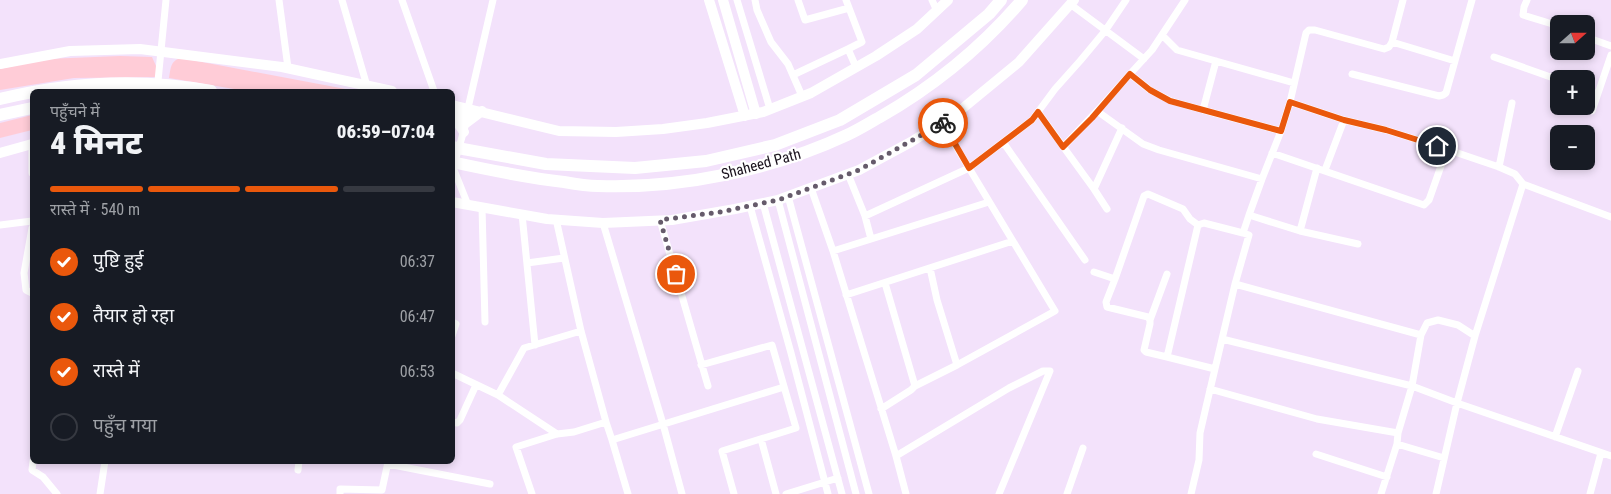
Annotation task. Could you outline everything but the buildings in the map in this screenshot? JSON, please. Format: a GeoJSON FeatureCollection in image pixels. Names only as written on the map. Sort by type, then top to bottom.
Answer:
{"type":"FeatureCollection","features":[{"type":"Feature","properties":{"kind":"highway","name":"Shaheed Path"},"geometry":{"type":"LineString","coordinates":[[455,148],[546,164],[635,168],[706,161],[775,145],[840,120],[916,75],[989,14],[1001,0]]}},
{"type":"Feature","properties":{"kind":"highway","name":"Shaheed Path"},"geometry":{"type":"LineString","coordinates":[[455,168],[467,165],[543,180],[605,186],[650,186],[709,178],[784,160],[848,135],[901,104],[956,66],[1002,23],[1022,0]]}},
{"type":"Feature","properties":{"kind":"highway"},"geometry":{"type":"LineString","coordinates":[[44,89],[72,86],[182,86],[199,89]]}},
{"type":"Feature","properties":{"kind":"highway"},"geometry":{"type":"LineString","coordinates":[[0,99],[30,91]]}},
{"type":"Feature","properties":{"kind":"highway"},"geometry":{"type":"LineString","coordinates":[[0,115],[30,108]]}},
{"type":"Feature","properties":{"kind":"street"},"geometry":{"type":"LineString","coordinates":[[154,87],[161,52],[166,0]]}},
{"type":"Feature","properties":{"kind":"street"},"geometry":{"type":"LineString","coordinates":[[279,0],[288,68]]}},
{"type":"Feature","properties":{"kind":"street"},"geometry":{"type":"LineString","coordinates":[[342,0],[367,86]]}},
{"type":"Feature","properties":{"kind":"street"},"geometry":{"type":"LineString","coordinates":[[402,0],[433,89]]}},
{"type":"Feature","properties":{"kind":"street"},"geometry":{"type":"LineString","coordinates":[[455,161],[465,128],[493,0]]}},
{"type":"Feature","properties":{"kind":"street"},"geometry":{"type":"LineString","coordinates":[[709,0],[745,116]]}},
{"type":"Feature","properties":{"kind":"street"},"geometry":{"type":"LineString","coordinates":[[723,0],[756,114]]}},
{"type":"Feature","properties":{"kind":"street"},"geometry":{"type":"LineString","coordinates":[[737,0],[770,110]]}},
{"type":"Feature","properties":{"kind":"street"},"geometry":{"type":"LineString","coordinates":[[755,0],[757,10],[771,42],[788,64],[802,96]]}},
{"type":"Feature","properties":{"kind":"street"},"geometry":{"type":"LineString","coordinates":[[798,0],[805,20],[848,8]]}},
{"type":"Feature","properties":{"kind":"street"},"geometry":{"type":"LineString","coordinates":[[793,75],[862,42],[846,0]]}},
{"type":"Feature","properties":{"kind":"street"},"geometry":{"type":"LineString","coordinates":[[932,0],[937,11]]}},
{"type":"Feature","properties":{"kind":"street"},"geometry":{"type":"LineString","coordinates":[[455,107],[482,111],[559,131],[616,132],[663,129],[756,114],[802,96],[856,67],[917,29],[948,0]]}},
{"type":"Feature","properties":{"kind":"street"},"geometry":{"type":"LineString","coordinates":[[866,216],[969,168],[1032,120],[1055,89],[1105,31],[1126,0]]}},
{"type":"Feature","properties":{"kind":"street"},"geometry":{"type":"LineString","coordinates":[[1063,147],[1152,50],[1186,0]]}},
{"type":"Feature","properties":{"kind":"street"},"geometry":{"type":"LineString","coordinates":[[1243,233],[1281,131],[1290,102],[1306,33],[1309,30],[1315,30],[1384,49],[1389,47],[1392,42],[1402,0]]}},
{"type":"Feature","properties":{"kind":"street"},"geometry":{"type":"LineString","coordinates":[[1352,74],[1438,96],[1443,95],[1446,92],[1472,0]]}},
{"type":"Feature","properties":{"kind":"street"},"geometry":{"type":"LineString","coordinates":[[1527,0],[1523,15],[1550,23]]}},
{"type":"Feature","properties":{"kind":"street"},"geometry":{"type":"LineString","coordinates":[[455,203],[556,219],[603,223],[672,220],[778,200],[859,170],[911,142],[957,113],[1019,62],[1072,2],[1105,31],[1144,59]]}},
{"type":"Feature","properties":{"kind":"street"},"geometry":{"type":"LineString","coordinates":[[1162,34],[1177,50],[1294,83]]}},
{"type":"Feature","properties":{"kind":"street"},"geometry":{"type":"LineString","coordinates":[[1595,40],[1611,46]]}},
{"type":"Feature","properties":{"kind":"street"},"geometry":{"type":"LineString","coordinates":[[1392,42],[1455,61]]}},
{"type":"Feature","properties":{"kind":"street"},"geometry":{"type":"LineString","coordinates":[[0,64],[70,50],[140,49],[288,68],[382,89]]}},
{"type":"Feature","properties":{"kind":"street"},"geometry":{"type":"LineString","coordinates":[[848,49],[856,67]]}},
{"type":"Feature","properties":{"kind":"street"},"geometry":{"type":"LineString","coordinates":[[1595,101],[1611,55]]}},
{"type":"Feature","properties":{"kind":"street"},"geometry":{"type":"LineString","coordinates":[[1494,57],[1550,77]]}},
{"type":"Feature","properties":{"kind":"street"},"geometry":{"type":"LineString","coordinates":[[1203,110],[1216,61]]}},
{"type":"Feature","properties":{"kind":"street"},"geometry":{"type":"LineString","coordinates":[[1130,74],[1150,90],[1170,101],[1281,131]]}},
{"type":"Feature","properties":{"kind":"street"},"geometry":{"type":"LineString","coordinates":[[1290,102],[1344,120],[1386,130],[1499,167],[1515,174],[1523,184],[1611,217]]}},
{"type":"Feature","properties":{"kind":"street"},"geometry":{"type":"LineString","coordinates":[[1499,167],[1512,103]]}},
{"type":"Feature","properties":{"kind":"street"},"geometry":{"type":"LineString","coordinates":[[455,109],[465,128]]}},
{"type":"Feature","properties":{"kind":"street"},"geometry":{"type":"LineString","coordinates":[[465,128],[482,111]]}},
{"type":"Feature","properties":{"kind":"street"},"geometry":{"type":"LineString","coordinates":[[1097,111],[1143,144],[1262,180]]}},
{"type":"Feature","properties":{"kind":"street"},"geometry":{"type":"LineString","coordinates":[[1038,112],[1107,209]]}},
{"type":"Feature","properties":{"kind":"street"},"geometry":{"type":"LineString","coordinates":[[1300,231],[1321,169],[1344,120]]}},
{"type":"Feature","properties":{"kind":"street"},"geometry":{"type":"LineString","coordinates":[[881,409],[915,386],[1055,311],[942,122]]}},
{"type":"Feature","properties":{"kind":"street"},"geometry":{"type":"LineString","coordinates":[[1094,189],[1122,128]]}},
{"type":"Feature","properties":{"kind":"street"},"geometry":{"type":"LineString","coordinates":[[1003,142],[1085,260]]}},
{"type":"Feature","properties":{"kind":"street"},"geometry":{"type":"LineString","coordinates":[[0,153],[30,145]]}},
{"type":"Feature","properties":{"kind":"street"},"geometry":{"type":"LineString","coordinates":[[1272,153],[1424,205],[1429,200],[1447,149]]}},
{"type":"Feature","properties":{"kind":"street"},"geometry":{"type":"LineString","coordinates":[[455,173],[468,205]]}},
{"type":"Feature","properties":{"kind":"street"},"geometry":{"type":"LineString","coordinates":[[848,174],[866,216],[871,239]]}},
{"type":"Feature","properties":{"kind":"street"},"geometry":{"type":"LineString","coordinates":[[1436,494],[1475,336],[1523,184]]}},
{"type":"Feature","properties":{"kind":"street"},"geometry":{"type":"LineString","coordinates":[[811,188],[833,251],[906,494]]}},
{"type":"Feature","properties":{"kind":"street"},"geometry":{"type":"LineString","coordinates":[[1150,320],[1148,317],[1107,307],[1106,302],[1144,196],[1148,194],[1183,209],[1190,219],[1198,225]]}},
{"type":"Feature","properties":{"kind":"street"},"geometry":{"type":"LineString","coordinates":[[788,196],[869,494]]}},
{"type":"Feature","properties":{"kind":"street"},"geometry":{"type":"LineString","coordinates":[[778,200],[856,494]]}},
{"type":"Feature","properties":{"kind":"street"},"geometry":{"type":"LineString","coordinates":[[833,251],[989,202]]}},
{"type":"Feature","properties":{"kind":"street"},"geometry":{"type":"LineString","coordinates":[[762,203],[842,494]]}},
{"type":"Feature","properties":{"kind":"street"},"geometry":{"type":"LineString","coordinates":[[750,206],[828,494]]}},
{"type":"Feature","properties":{"kind":"street"},"geometry":{"type":"LineString","coordinates":[[482,207],[485,322]]}},
{"type":"Feature","properties":{"kind":"street"},"geometry":{"type":"LineString","coordinates":[[522,214],[535,345]]}},
{"type":"Feature","properties":{"kind":"street"},"geometry":{"type":"LineString","coordinates":[[1249,214],[1300,231],[1358,244]]}},
{"type":"Feature","properties":{"kind":"street"},"geometry":{"type":"LineString","coordinates":[[556,219],[581,331],[628,494]]}},
{"type":"Feature","properties":{"kind":"street"},"geometry":{"type":"LineString","coordinates":[[660,220],[708,386]]}},
{"type":"Feature","properties":{"kind":"street"},"geometry":{"type":"LineString","coordinates":[[0,225],[30,221]]}},
{"type":"Feature","properties":{"kind":"street"},"geometry":{"type":"LineString","coordinates":[[1191,494],[1199,460],[1200,433],[1234,284],[1249,235],[1204,222],[1198,225]]}},
{"type":"Feature","properties":{"kind":"street"},"geometry":{"type":"LineString","coordinates":[[603,223],[664,424],[682,494]]}},
{"type":"Feature","properties":{"kind":"street"},"geometry":{"type":"LineString","coordinates":[[1167,357],[1198,225]]}},
{"type":"Feature","properties":{"kind":"street"},"geometry":{"type":"LineString","coordinates":[[30,241],[24,279],[26,290],[30,292]]}},
{"type":"Feature","properties":{"kind":"street"},"geometry":{"type":"LineString","coordinates":[[846,296],[1013,241]]}},
{"type":"Feature","properties":{"kind":"street"},"geometry":{"type":"LineString","coordinates":[[527,263],[564,258]]}},
{"type":"Feature","properties":{"kind":"street"},"geometry":{"type":"LineString","coordinates":[[930,268],[936,300],[957,365]]}},
{"type":"Feature","properties":{"kind":"street"},"geometry":{"type":"LineString","coordinates":[[1094,272],[1115,279]]}},
{"type":"Feature","properties":{"kind":"street"},"geometry":{"type":"LineString","coordinates":[[1167,274],[1150,320],[1144,350],[1215,369]]}},
{"type":"Feature","properties":{"kind":"street"},"geometry":{"type":"LineString","coordinates":[[885,283],[915,386]]}},
{"type":"Feature","properties":{"kind":"street"},"geometry":{"type":"LineString","coordinates":[[1234,284],[1421,335]]}},
{"type":"Feature","properties":{"kind":"street"},"geometry":{"type":"LineString","coordinates":[[1381,494],[1397,444],[1398,433],[1412,386],[1421,335],[1427,323],[1438,320],[1458,326],[1475,336]]}},
{"type":"Feature","properties":{"kind":"street"},"geometry":{"type":"LineString","coordinates":[[498,395],[524,348],[581,331]]}},
{"type":"Feature","properties":{"kind":"street"},"geometry":{"type":"LineString","coordinates":[[1222,338],[1412,386],[1611,456]]}},
{"type":"Feature","properties":{"kind":"street"},"geometry":{"type":"LineString","coordinates":[[702,365],[772,345],[796,428],[722,451],[734,494]]}},
{"type":"Feature","properties":{"kind":"street"},"geometry":{"type":"LineString","coordinates":[[1555,437],[1578,370]]}},
{"type":"Feature","properties":{"kind":"street"},"geometry":{"type":"LineString","coordinates":[[896,456],[1009,388],[1042,371],[1050,371],[999,494]]}},
{"type":"Feature","properties":{"kind":"street"},"geometry":{"type":"LineString","coordinates":[[455,374],[498,395],[557,434]]}},
{"type":"Feature","properties":{"kind":"street"},"geometry":{"type":"LineString","coordinates":[[455,423],[460,420],[476,385]]}},
{"type":"Feature","properties":{"kind":"street"},"geometry":{"type":"LineString","coordinates":[[612,440],[784,387]]}},
{"type":"Feature","properties":{"kind":"street"},"geometry":{"type":"LineString","coordinates":[[1210,389],[1317,419],[1398,433]]}},
{"type":"Feature","properties":{"kind":"street"},"geometry":{"type":"LineString","coordinates":[[532,494],[516,447],[557,434],[574,432],[606,422]]}},
{"type":"Feature","properties":{"kind":"street"},"geometry":{"type":"LineString","coordinates":[[761,439],[776,494]]}},
{"type":"Feature","properties":{"kind":"street"},"geometry":{"type":"LineString","coordinates":[[1397,444],[1444,458]]}},
{"type":"Feature","properties":{"kind":"street"},"geometry":{"type":"LineString","coordinates":[[1067,494],[1083,448]]}},
{"type":"Feature","properties":{"kind":"street"},"geometry":{"type":"LineString","coordinates":[[1590,494],[1602,453]]}},
{"type":"Feature","properties":{"kind":"street"},"geometry":{"type":"LineString","coordinates":[[1316,454],[1387,477]]}},
{"type":"Feature","properties":{"kind":"street"},"geometry":{"type":"LineString","coordinates":[[33,464],[32,470],[43,478],[57,494]]}},
{"type":"Feature","properties":{"kind":"street"},"geometry":{"type":"LineString","coordinates":[[100,494],[105,464]]}},
{"type":"Feature","properties":{"kind":"street"},"geometry":{"type":"LineString","coordinates":[[298,464],[298,470]]}},
{"type":"Feature","properties":{"kind":"street"},"geometry":{"type":"LineString","coordinates":[[340,494],[340,489],[382,490],[388,464]]}},
{"type":"Feature","properties":{"kind":"street"},"geometry":{"type":"LineString","coordinates":[[393,464],[490,484]]}},
{"type":"Feature","properties":{"kind":"street"},"geometry":{"type":"LineString","coordinates":[[786,494],[838,478]]}},
{"type":"Feature","properties":{"kind":"shaded area"},"geometry":{"type":"Polygon","coordinates":[[[120,56],[152,57],[158,77],[74,78],[0,90],[0,69],[46,59],[120,56]]]}},
{"type":"Feature","properties":{"kind":"shaded area"},"geometry":{"type":"Polygon","coordinates":[[[181,58],[345,89],[234,89],[169,78],[173,63],[181,58]]]}},
{"type":"Feature","properties":{"kind":"shaded area"},"geometry":{"type":"Polygon","coordinates":[[[30,116],[30,130],[0,138],[0,123],[30,116]]]}},
{"type":"Feature","properties":{"kind":"way so far"},"geometry":{"type":"LineString","coordinates":[[676,274],[660,220],[672,220],[720,212],[778,200],[859,170],[943,123]]}},
{"type":"Feature","properties":{"kind":"route"},"geometry":{"type":"LineString","coordinates":[[943,123],[969,168],[1032,120],[1038,112],[1063,147],[1092,118],[1130,74],[1150,90],[1170,101],[1281,131],[1290,102],[1344,120],[1386,130],[1437,146]]}}]}
